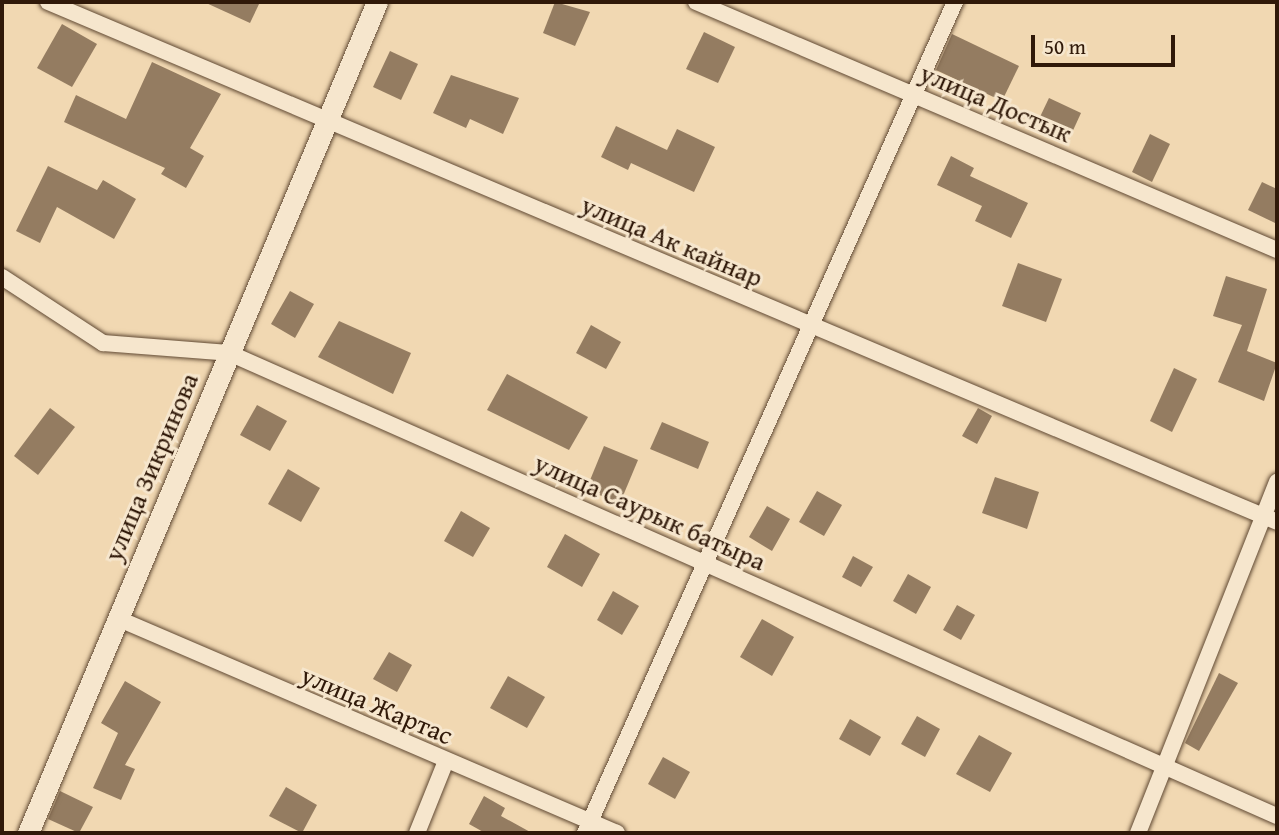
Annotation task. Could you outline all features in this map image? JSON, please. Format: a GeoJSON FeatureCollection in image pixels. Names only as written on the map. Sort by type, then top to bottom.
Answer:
{"type":"FeatureCollection","features":[{"type":"Feature","properties":{"kind":"street","name":"улица Ак кайнар"},"geometry":{"type":"LineString","coordinates":[[48,2],[1270,519]]}},
{"type":"Feature","properties":{"kind":"street","name":"улица Зикринова"},"geometry":{"type":"LineString","coordinates":[[28,833],[377,2]]}},
{"type":"Feature","properties":{"kind":"street","name":"улица Достык"},"geometry":{"type":"LineString","coordinates":[[696,2],[1277,250]]}},
{"type":"Feature","properties":{"kind":"street"},"geometry":{"type":"LineString","coordinates":[[587,827],[810,326],[917,96],[955,2]]}},
{"type":"Feature","properties":{"kind":"street","name":"улица Саурык батыра"},"geometry":{"type":"LineString","coordinates":[[2,277],[103,343],[229,353],[1277,816]]}},
{"type":"Feature","properties":{"kind":"street"},"geometry":{"type":"LineString","coordinates":[[1138,833],[1163,766],[1270,519],[1277,482]]}},
{"type":"Feature","properties":{"kind":"street","name":"улица Жартас"},"geometry":{"type":"LineString","coordinates":[[119,619],[446,761],[587,827],[617,833]]}},
{"type":"Feature","properties":{"kind":"street"},"geometry":{"type":"LineString","coordinates":[[417,833],[446,761]]}},
{"type":"Feature","properties":{"kind":"building"},"geometry":{"type":"Polygon","coordinates":[[[204,2],[260,2],[250,23],[204,2]]]}},
{"type":"Feature","properties":{"kind":"building"},"geometry":{"type":"Polygon","coordinates":[[[555,2],[590,12],[575,46],[543,33],[555,2]]]}},
{"type":"Feature","properties":{"kind":"building"},"geometry":{"type":"Polygon","coordinates":[[[62,24],[97,44],[72,87],[37,68],[62,24]]]}},
{"type":"Feature","properties":{"kind":"building"},"geometry":{"type":"Polygon","coordinates":[[[704,32],[735,47],[718,83],[686,69],[704,32]]]}},
{"type":"Feature","properties":{"kind":"building"},"geometry":{"type":"Polygon","coordinates":[[[952,34],[1019,66],[1002,101],[936,70],[952,34]]]}},
{"type":"Feature","properties":{"kind":"building"},"geometry":{"type":"Polygon","coordinates":[[[390,51],[418,64],[401,100],[373,87],[390,51]]]}},
{"type":"Feature","properties":{"kind":"building"},"geometry":{"type":"Polygon","coordinates":[[[152,62],[221,94],[190,148],[204,156],[186,188],[161,174],[165,168],[64,122],[76,95],[126,119],[152,62]]]}},
{"type":"Feature","properties":{"kind":"building"},"geometry":{"type":"Polygon","coordinates":[[[451,75],[519,98],[503,134],[470,119],[466,128],[433,113],[451,75]]]}},
{"type":"Feature","properties":{"kind":"building"},"geometry":{"type":"Polygon","coordinates":[[[1049,98],[1081,113],[1070,137],[1038,121],[1049,98]]]}},
{"type":"Feature","properties":{"kind":"building"},"geometry":{"type":"Polygon","coordinates":[[[616,126],[667,150],[677,129],[715,147],[694,192],[631,163],[628,170],[601,157],[616,126]]]}},
{"type":"Feature","properties":{"kind":"building"},"geometry":{"type":"Polygon","coordinates":[[[1150,134],[1170,144],[1152,182],[1132,172],[1150,134]]]}},
{"type":"Feature","properties":{"kind":"building"},"geometry":{"type":"Polygon","coordinates":[[[951,156],[974,168],[970,176],[1028,203],[1011,238],[975,221],[982,206],[937,185],[951,156]]]}},
{"type":"Feature","properties":{"kind":"building"},"geometry":{"type":"Polygon","coordinates":[[[48,166],[97,190],[103,180],[136,199],[114,239],[57,207],[40,243],[16,231],[48,166]]]}},
{"type":"Feature","properties":{"kind":"building"},"geometry":{"type":"Polygon","coordinates":[[[1262,182],[1277,189],[1277,224],[1248,210],[1262,182]]]}},
{"type":"Feature","properties":{"kind":"building"},"geometry":{"type":"Polygon","coordinates":[[[1018,263],[1062,279],[1046,322],[1002,306],[1018,263]]]}},
{"type":"Feature","properties":{"kind":"building"},"geometry":{"type":"Polygon","coordinates":[[[1226,276],[1267,289],[1247,351],[1277,363],[1264,401],[1218,382],[1242,325],[1213,316],[1226,276]]]}},
{"type":"Feature","properties":{"kind":"building"},"geometry":{"type":"Polygon","coordinates":[[[290,291],[314,304],[295,338],[271,324],[290,291]]]}},
{"type":"Feature","properties":{"kind":"building"},"geometry":{"type":"Polygon","coordinates":[[[339,321],[411,353],[393,394],[318,357],[339,321]]]}},
{"type":"Feature","properties":{"kind":"building"},"geometry":{"type":"Polygon","coordinates":[[[591,325],[621,342],[606,369],[576,353],[591,325]]]}},
{"type":"Feature","properties":{"kind":"building"},"geometry":{"type":"Polygon","coordinates":[[[1174,368],[1197,379],[1172,432],[1150,421],[1174,368]]]}},
{"type":"Feature","properties":{"kind":"building"},"geometry":{"type":"Polygon","coordinates":[[[507,374],[588,417],[569,450],[487,410],[507,374]]]}},
{"type":"Feature","properties":{"kind":"building"},"geometry":{"type":"Polygon","coordinates":[[[257,405],[287,421],[270,451],[240,435],[257,405]]]}},
{"type":"Feature","properties":{"kind":"building"},"geometry":{"type":"Polygon","coordinates":[[[50,408],[75,427],[38,475],[14,456],[50,408]]]}},
{"type":"Feature","properties":{"kind":"building"},"geometry":{"type":"Polygon","coordinates":[[[978,408],[992,416],[977,444],[962,436],[978,408]]]}},
{"type":"Feature","properties":{"kind":"building"},"geometry":{"type":"Polygon","coordinates":[[[662,422],[709,442],[698,469],[650,449],[662,422]]]}},
{"type":"Feature","properties":{"kind":"building"},"geometry":{"type":"Polygon","coordinates":[[[604,446],[638,460],[620,503],[586,490],[604,446]]]}},
{"type":"Feature","properties":{"kind":"building"},"geometry":{"type":"Polygon","coordinates":[[[288,469],[320,488],[301,522],[268,504],[288,469]]]}},
{"type":"Feature","properties":{"kind":"building"},"geometry":{"type":"Polygon","coordinates":[[[995,477],[1039,492],[1027,529],[982,513],[995,477]]]}},
{"type":"Feature","properties":{"kind":"building"},"geometry":{"type":"Polygon","coordinates":[[[817,491],[842,505],[824,536],[799,522],[817,491]]]}},
{"type":"Feature","properties":{"kind":"building"},"geometry":{"type":"Polygon","coordinates":[[[767,506],[790,519],[772,551],[749,537],[767,506]]]}},
{"type":"Feature","properties":{"kind":"building"},"geometry":{"type":"Polygon","coordinates":[[[461,511],[490,528],[473,557],[444,541],[461,511]]]}},
{"type":"Feature","properties":{"kind":"building"},"geometry":{"type":"Polygon","coordinates":[[[565,534],[600,554],[582,587],[547,567],[565,534]]]}},
{"type":"Feature","properties":{"kind":"building"},"geometry":{"type":"Polygon","coordinates":[[[853,556],[873,567],[861,587],[842,577],[853,556]]]}},
{"type":"Feature","properties":{"kind":"building"},"geometry":{"type":"Polygon","coordinates":[[[908,574],[931,587],[916,614],[893,601],[908,574]]]}},
{"type":"Feature","properties":{"kind":"building"},"geometry":{"type":"Polygon","coordinates":[[[613,591],[639,606],[622,635],[597,620],[613,591]]]}},
{"type":"Feature","properties":{"kind":"building"},"geometry":{"type":"Polygon","coordinates":[[[957,605],[975,615],[961,640],[943,630],[957,605]]]}},
{"type":"Feature","properties":{"kind":"building"},"geometry":{"type":"Polygon","coordinates":[[[762,619],[794,637],[772,676],[740,657],[762,619]]]}},
{"type":"Feature","properties":{"kind":"building"},"geometry":{"type":"Polygon","coordinates":[[[389,652],[412,665],[397,692],[373,679],[389,652]]]}},
{"type":"Feature","properties":{"kind":"building"},"geometry":{"type":"Polygon","coordinates":[[[1219,673],[1238,683],[1199,751],[1185,743],[1219,673]]]}},
{"type":"Feature","properties":{"kind":"building"},"geometry":{"type":"Polygon","coordinates":[[[508,676],[545,697],[527,728],[490,708],[508,676]]]}},
{"type":"Feature","properties":{"kind":"building"},"geometry":{"type":"Polygon","coordinates":[[[125,681],[161,702],[125,765],[135,769],[121,800],[93,788],[118,733],[101,723],[125,681]]]}},
{"type":"Feature","properties":{"kind":"building"},"geometry":{"type":"Polygon","coordinates":[[[917,716],[940,729],[925,757],[901,744],[917,716]]]}},
{"type":"Feature","properties":{"kind":"building"},"geometry":{"type":"Polygon","coordinates":[[[850,719],[881,737],[870,756],[839,739],[850,719]]]}},
{"type":"Feature","properties":{"kind":"building"},"geometry":{"type":"Polygon","coordinates":[[[979,735],[1012,753],[990,792],[956,774],[979,735]]]}},
{"type":"Feature","properties":{"kind":"building"},"geometry":{"type":"Polygon","coordinates":[[[663,757],[690,772],[675,799],[648,784],[663,757]]]}},
{"type":"Feature","properties":{"kind":"building"},"geometry":{"type":"Polygon","coordinates":[[[286,787],[317,805],[302,833],[269,816],[286,787]]]}},
{"type":"Feature","properties":{"kind":"building"},"geometry":{"type":"Polygon","coordinates":[[[60,791],[93,807],[79,833],[48,819],[60,791]]]}},
{"type":"Feature","properties":{"kind":"building"},"geometry":{"type":"Polygon","coordinates":[[[484,796],[505,808],[501,816],[532,833],[485,833],[469,824],[484,796]]]}}]}
